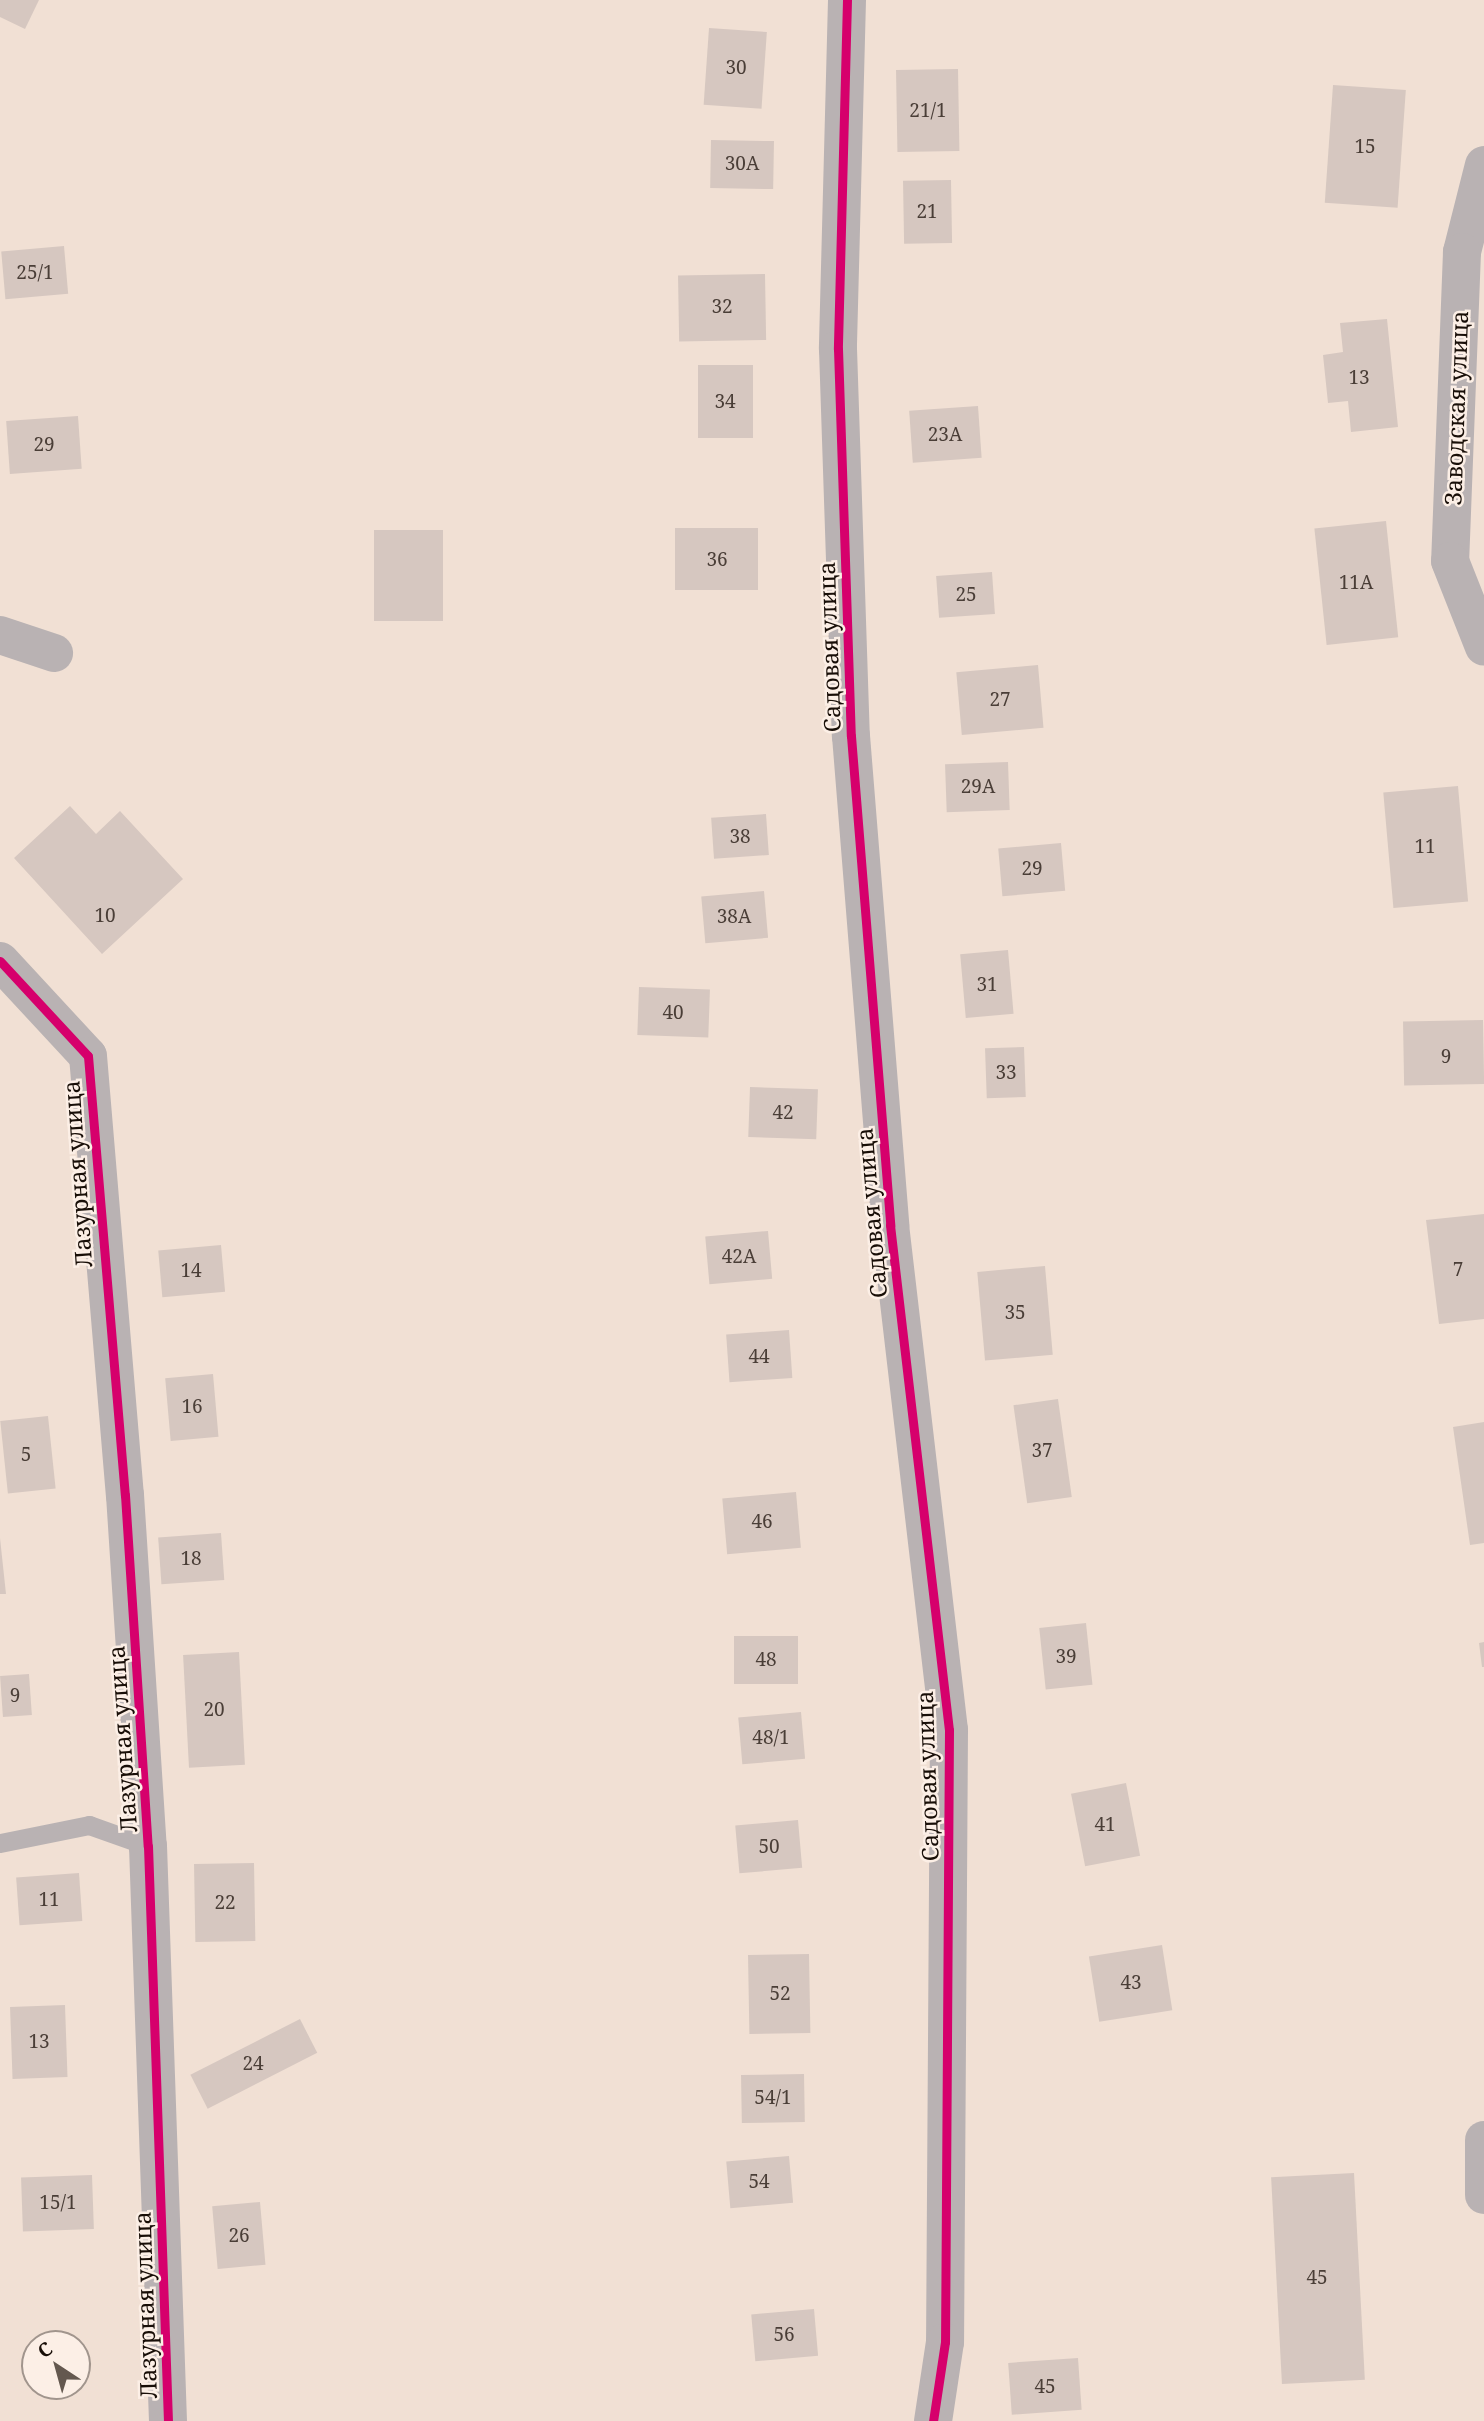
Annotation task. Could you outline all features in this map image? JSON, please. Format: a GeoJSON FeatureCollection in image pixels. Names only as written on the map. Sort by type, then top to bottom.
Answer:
{"type":"FeatureCollection","features":[{"type":"Feature","properties":{"kind":"street","name":"Садовая улица"},"geometry":{"type":"LineString","coordinates":[[847,0],[838,349],[850,736],[890,1225],[949,1730],[946,2329],[933,2421]]}},
{"type":"Feature","properties":{"kind":"street","name":"Заводская улица"},"geometry":{"type":"LineString","coordinates":[[1484,165],[1462,252],[1450,561],[1484,647]]}},
{"type":"Feature","properties":{"kind":"street"},"geometry":{"type":"LineString","coordinates":[[0,635],[54,653]]}},
{"type":"Feature","properties":{"kind":"street","name":"Лазурная улица"},"geometry":{"type":"LineString","coordinates":[[0,961],[88,1056],[126,1509],[148,1846],[168,2421]]}},
{"type":"Feature","properties":{"kind":"street"},"geometry":{"type":"LineString","coordinates":[[1484,2140],[1484,2195]]}},
{"type":"Feature","properties":{"kind":"lane"},"geometry":{"type":"LineString","coordinates":[[0,1843],[89,1825],[148,1846]]}},
{"type":"Feature","properties":{"kind":"building"},"geometry":{"type":"Polygon","coordinates":[[[0,0],[39,0],[25,29],[0,17],[0,0]]]}},
{"type":"Feature","properties":{"kind":"building"},"geometry":{"type":"Polygon","coordinates":[[[709,28],[767,32],[761,109],[704,105],[709,28]]]}},
{"type":"Feature","properties":{"kind":"building"},"geometry":{"type":"Polygon","coordinates":[[[958,69],[959,151],[897,152],[896,70],[958,69]]]}},
{"type":"Feature","properties":{"kind":"building"},"geometry":{"type":"Polygon","coordinates":[[[1333,85],[1406,90],[1398,208],[1325,203],[1333,85]]]}},
{"type":"Feature","properties":{"kind":"building"},"geometry":{"type":"Polygon","coordinates":[[[711,140],[774,141],[773,189],[710,188],[711,140]]]}},
{"type":"Feature","properties":{"kind":"building"},"geometry":{"type":"Polygon","coordinates":[[[951,180],[952,243],[904,244],[903,181],[951,180]]]}},
{"type":"Feature","properties":{"kind":"building"},"geometry":{"type":"Polygon","coordinates":[[[64,246],[68,294],[5,299],[1,251],[64,246]]]}},
{"type":"Feature","properties":{"kind":"building"},"geometry":{"type":"Polygon","coordinates":[[[765,274],[766,340],[679,342],[678,276],[765,274]]]}},
{"type":"Feature","properties":{"kind":"building"},"geometry":{"type":"Polygon","coordinates":[[[1387,319],[1398,427],[1351,432],[1348,401],[1328,403],[1323,355],[1343,352],[1340,323],[1387,319]]]}},
{"type":"Feature","properties":{"kind":"building"},"geometry":{"type":"Polygon","coordinates":[[[698,365],[753,365],[753,438],[698,438],[698,365]]]}},
{"type":"Feature","properties":{"kind":"building"},"geometry":{"type":"Polygon","coordinates":[[[978,406],[982,458],[913,463],[909,411],[978,406]]]}},
{"type":"Feature","properties":{"kind":"building"},"geometry":{"type":"Polygon","coordinates":[[[78,416],[82,469],[10,474],[6,421],[78,416]]]}},
{"type":"Feature","properties":{"kind":"building"},"geometry":{"type":"Polygon","coordinates":[[[1386,521],[1398,637],[1327,645],[1314,529],[1386,521]]]}},
{"type":"Feature","properties":{"kind":"building"},"geometry":{"type":"Polygon","coordinates":[[[675,528],[758,528],[758,590],[675,590],[675,528]]]}},
{"type":"Feature","properties":{"kind":"building"},"geometry":{"type":"Polygon","coordinates":[[[374,530],[443,530],[443,621],[374,621],[374,530]]]}},
{"type":"Feature","properties":{"kind":"building"},"geometry":{"type":"Polygon","coordinates":[[[992,572],[995,614],[939,618],[936,576],[992,572]]]}},
{"type":"Feature","properties":{"kind":"building"},"geometry":{"type":"Polygon","coordinates":[[[1038,665],[1043,728],[962,735],[956,672],[1038,665]]]}},
{"type":"Feature","properties":{"kind":"building"},"geometry":{"type":"Polygon","coordinates":[[[1008,762],[1010,810],[947,812],[945,764],[1008,762]]]}},
{"type":"Feature","properties":{"kind":"building"},"geometry":{"type":"Polygon","coordinates":[[[1458,786],[1468,902],[1393,908],[1383,793],[1458,786]]]}},
{"type":"Feature","properties":{"kind":"building"},"geometry":{"type":"Polygon","coordinates":[[[70,806],[96,834],[120,811],[183,879],[102,954],[14,858],[70,806]]]}},
{"type":"Feature","properties":{"kind":"building"},"geometry":{"type":"Polygon","coordinates":[[[766,814],[769,855],[714,859],[711,818],[766,814]]]}},
{"type":"Feature","properties":{"kind":"building"},"geometry":{"type":"Polygon","coordinates":[[[1061,843],[1065,891],[1002,896],[998,848],[1061,843]]]}},
{"type":"Feature","properties":{"kind":"building"},"geometry":{"type":"Polygon","coordinates":[[[764,891],[768,938],[705,943],[701,896],[764,891]]]}},
{"type":"Feature","properties":{"kind":"building"},"geometry":{"type":"Polygon","coordinates":[[[1008,950],[1014,1014],[966,1018],[960,954],[1008,950]]]}},
{"type":"Feature","properties":{"kind":"building"},"geometry":{"type":"Polygon","coordinates":[[[639,987],[710,989],[708,1037],[637,1035],[639,987]]]}},
{"type":"Feature","properties":{"kind":"building"},"geometry":{"type":"Polygon","coordinates":[[[1483,1020],[1484,1084],[1404,1085],[1403,1021],[1483,1020]]]}},
{"type":"Feature","properties":{"kind":"building"},"geometry":{"type":"Polygon","coordinates":[[[1024,1047],[1026,1097],[987,1098],[985,1048],[1024,1047]]]}},
{"type":"Feature","properties":{"kind":"building"},"geometry":{"type":"Polygon","coordinates":[[[750,1087],[818,1089],[816,1139],[748,1137],[750,1087]]]}},
{"type":"Feature","properties":{"kind":"building"},"geometry":{"type":"Polygon","coordinates":[[[1484,1214],[1484,1319],[1439,1324],[1426,1220],[1484,1214]]]}},
{"type":"Feature","properties":{"kind":"building"},"geometry":{"type":"Polygon","coordinates":[[[768,1231],[772,1279],[709,1284],[705,1236],[768,1231]]]}},
{"type":"Feature","properties":{"kind":"building"},"geometry":{"type":"Polygon","coordinates":[[[221,1245],[225,1292],[162,1297],[158,1250],[221,1245]]]}},
{"type":"Feature","properties":{"kind":"building"},"geometry":{"type":"Polygon","coordinates":[[[1045,1266],[1053,1355],[985,1361],[977,1272],[1045,1266]]]}},
{"type":"Feature","properties":{"kind":"building"},"geometry":{"type":"Polygon","coordinates":[[[789,1330],[792,1378],[730,1382],[726,1334],[789,1330]]]}},
{"type":"Feature","properties":{"kind":"building"},"geometry":{"type":"Polygon","coordinates":[[[213,1374],[218,1437],[171,1441],[165,1378],[213,1374]]]}},
{"type":"Feature","properties":{"kind":"building"},"geometry":{"type":"Polygon","coordinates":[[[1058,1399],[1072,1497],[1027,1503],[1013,1405],[1058,1399]]]}},
{"type":"Feature","properties":{"kind":"building"},"geometry":{"type":"Polygon","coordinates":[[[48,1416],[56,1489],[8,1494],[0,1421],[48,1416]]]}},
{"type":"Feature","properties":{"kind":"building"},"geometry":{"type":"Polygon","coordinates":[[[1484,1422],[1484,1543],[1470,1545],[1453,1427],[1484,1422]]]}},
{"type":"Feature","properties":{"kind":"building"},"geometry":{"type":"Polygon","coordinates":[[[796,1492],[801,1548],[727,1554],[722,1498],[796,1492]]]}},
{"type":"Feature","properties":{"kind":"building"},"geometry":{"type":"Polygon","coordinates":[[[221,1533],[224,1580],[161,1584],[158,1537],[221,1533]]]}},
{"type":"Feature","properties":{"kind":"building"},"geometry":{"type":"Polygon","coordinates":[[[0,1538],[6,1594],[0,1594],[0,1538]]]}},
{"type":"Feature","properties":{"kind":"building"},"geometry":{"type":"Polygon","coordinates":[[[1086,1623],[1092,1685],[1046,1690],[1039,1628],[1086,1623]]]}},
{"type":"Feature","properties":{"kind":"building"},"geometry":{"type":"Polygon","coordinates":[[[734,1636],[798,1636],[798,1684],[734,1684],[734,1636]]]}},
{"type":"Feature","properties":{"kind":"building"},"geometry":{"type":"Polygon","coordinates":[[[1484,1642],[1484,1667],[1482,1667],[1479,1643],[1484,1642]]]}},
{"type":"Feature","properties":{"kind":"building"},"geometry":{"type":"Polygon","coordinates":[[[239,1652],[245,1765],[189,1768],[183,1655],[239,1652]]]}},
{"type":"Feature","properties":{"kind":"building"},"geometry":{"type":"Polygon","coordinates":[[[29,1674],[32,1715],[3,1717],[0,1676],[29,1674]]]}},
{"type":"Feature","properties":{"kind":"building"},"geometry":{"type":"Polygon","coordinates":[[[801,1712],[805,1759],[742,1764],[738,1717],[801,1712]]]}},
{"type":"Feature","properties":{"kind":"building"},"geometry":{"type":"Polygon","coordinates":[[[1126,1783],[1140,1856],[1085,1866],[1071,1794],[1126,1783]]]}},
{"type":"Feature","properties":{"kind":"building"},"geometry":{"type":"Polygon","coordinates":[[[798,1820],[802,1868],[739,1873],[735,1825],[798,1820]]]}},
{"type":"Feature","properties":{"kind":"building"},"geometry":{"type":"Polygon","coordinates":[[[254,1863],[255,1941],[195,1942],[194,1864],[254,1863]]]}},
{"type":"Feature","properties":{"kind":"building"},"geometry":{"type":"Polygon","coordinates":[[[79,1873],[82,1921],[20,1925],[16,1877],[79,1873]]]}},
{"type":"Feature","properties":{"kind":"building"},"geometry":{"type":"Polygon","coordinates":[[[1162,1945],[1172,2010],[1099,2022],[1089,1957],[1162,1945]]]}},
{"type":"Feature","properties":{"kind":"building"},"geometry":{"type":"Polygon","coordinates":[[[809,1954],[810,2033],[749,2034],[748,1955],[809,1954]]]}},
{"type":"Feature","properties":{"kind":"building"},"geometry":{"type":"Polygon","coordinates":[[[65,2005],[68,2077],[13,2079],[10,2007],[65,2005]]]}},
{"type":"Feature","properties":{"kind":"building"},"geometry":{"type":"Polygon","coordinates":[[[300,2019],[317,2053],[208,2109],[190,2075],[300,2019]]]}},
{"type":"Feature","properties":{"kind":"building"},"geometry":{"type":"Polygon","coordinates":[[[804,2074],[805,2122],[742,2123],[741,2075],[804,2074]]]}},
{"type":"Feature","properties":{"kind":"building"},"geometry":{"type":"Polygon","coordinates":[[[789,2156],[793,2203],[730,2208],[726,2161],[789,2156]]]}},
{"type":"Feature","properties":{"kind":"building"},"geometry":{"type":"Polygon","coordinates":[[[1354,2173],[1365,2380],[1282,2384],[1271,2177],[1354,2173]]]}},
{"type":"Feature","properties":{"kind":"building"},"geometry":{"type":"Polygon","coordinates":[[[92,2175],[94,2229],[23,2231],[21,2177],[92,2175]]]}},
{"type":"Feature","properties":{"kind":"building"},"geometry":{"type":"Polygon","coordinates":[[[260,2202],[265,2265],[218,2269],[212,2206],[260,2202]]]}},
{"type":"Feature","properties":{"kind":"building"},"geometry":{"type":"Polygon","coordinates":[[[814,2309],[818,2356],[755,2361],[751,2314],[814,2309]]]}},
{"type":"Feature","properties":{"kind":"building"},"geometry":{"type":"Polygon","coordinates":[[[1078,2358],[1082,2410],[1012,2415],[1008,2363],[1078,2358]]]}},
{"type":"Feature","properties":{"kind":"cycle path"},"geometry":{"type":"LineString","coordinates":[[847,0],[838,349],[851,736],[890,1225],[949,1730],[945,2342],[933,2421]]}},
{"type":"Feature","properties":{"kind":"cycle path"},"geometry":{"type":"LineString","coordinates":[[0,961],[88,1056],[125,1495],[148,1846],[168,2421]]}}]}
